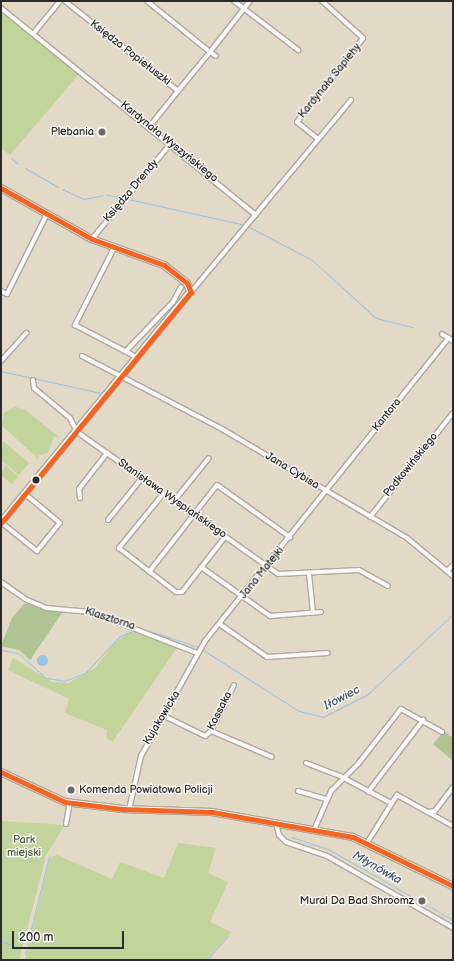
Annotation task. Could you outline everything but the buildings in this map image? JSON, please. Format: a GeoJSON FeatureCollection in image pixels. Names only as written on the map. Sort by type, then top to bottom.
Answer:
{"type":"FeatureCollection","features":[{"type":"Feature","properties":{"kind":"street"},"geometry":{"type":"LineString","coordinates":[[33,34],[60,1]]}},
{"type":"Feature","properties":{"kind":"street","name":"Księdza Popiełuszki"},"geometry":{"type":"LineString","coordinates":[[65,1],[178,91],[150,126]]}},
{"type":"Feature","properties":{"kind":"street"},"geometry":{"type":"LineString","coordinates":[[147,1],[216,56]]}},
{"type":"Feature","properties":{"kind":"street"},"geometry":{"type":"LineString","coordinates":[[234,1],[298,50]]}},
{"type":"Feature","properties":{"kind":"street"},"geometry":{"type":"LineString","coordinates":[[178,91],[250,1]]}},
{"type":"Feature","properties":{"kind":"street","name":"Kardynała Sapiehy"},"geometry":{"type":"LineString","coordinates":[[318,139],[297,122],[363,37],[322,1]]}},
{"type":"Feature","properties":{"kind":"street","name":"Kardynała Wyszyńskiego"},"geometry":{"type":"LineString","coordinates":[[1,8],[150,126],[256,215]]}},
{"type":"Feature","properties":{"kind":"street"},"geometry":{"type":"LineString","coordinates":[[25,494],[60,523],[37,551],[1,523],[351,100]]}},
{"type":"Feature","properties":{"kind":"street","name":"Księdza Drendy"},"geometry":{"type":"LineString","coordinates":[[92,239],[171,144]]}},
{"type":"Feature","properties":{"kind":"street"},"geometry":{"type":"LineString","coordinates":[[1,188],[92,239],[115,246],[164,265],[187,283],[191,292]]}},
{"type":"Feature","properties":{"kind":"street"},"geometry":{"type":"LineString","coordinates":[[1,291],[7,294],[46,214]]}},
{"type":"Feature","properties":{"kind":"street"},"geometry":{"type":"LineString","coordinates":[[115,246],[75,325],[139,358]]}},
{"type":"Feature","properties":{"kind":"street"},"geometry":{"type":"LineString","coordinates":[[126,351],[173,302],[181,287]]}},
{"type":"Feature","properties":{"kind":"street"},"geometry":{"type":"LineString","coordinates":[[1,361],[26,333]]}},
{"type":"Feature","properties":{"kind":"street"},"geometry":{"type":"LineString","coordinates":[[442,334],[453,341]]}},
{"type":"Feature","properties":{"kind":"street","name":"Kantora"},"geometry":{"type":"LineString","coordinates":[[326,491],[449,338]]}},
{"type":"Feature","properties":{"kind":"street","name":"Jana Cybisa"},"geometry":{"type":"LineString","coordinates":[[82,356],[222,429],[414,543],[453,576]]}},
{"type":"Feature","properties":{"kind":"street"},"geometry":{"type":"LineString","coordinates":[[33,380],[34,388],[70,418],[77,432]]}},
{"type":"Feature","properties":{"kind":"street","name":"Podkowińskiego"},"geometry":{"type":"LineString","coordinates":[[370,517],[453,413]]}},
{"type":"Feature","properties":{"kind":"street","name":"Stanisława Wyspiańskiego"},"geometry":{"type":"LineString","coordinates":[[77,432],[163,494],[285,576],[359,570],[388,586]]}},
{"type":"Feature","properties":{"kind":"street"},"geometry":{"type":"LineString","coordinates":[[80,498],[79,489],[107,453]]}},
{"type":"Feature","properties":{"kind":"street"},"geometry":{"type":"LineString","coordinates":[[174,501],[208,458]]}},
{"type":"Feature","properties":{"kind":"street"},"geometry":{"type":"LineString","coordinates":[[108,520],[142,478]]}},
{"type":"Feature","properties":{"kind":"street"},"geometry":{"type":"LineString","coordinates":[[149,572],[217,485],[290,537]]}},
{"type":"Feature","properties":{"kind":"street","name":"Jana Matejki"},"geometry":{"type":"LineString","coordinates":[[197,653],[268,566],[326,491]]}},
{"type":"Feature","properties":{"kind":"street"},"geometry":{"type":"LineString","coordinates":[[163,494],[119,548],[149,572],[180,593],[225,536]]}},
{"type":"Feature","properties":{"kind":"street"},"geometry":{"type":"LineString","coordinates":[[447,571],[453,565]]}},
{"type":"Feature","properties":{"kind":"street"},"geometry":{"type":"LineString","coordinates":[[201,567],[270,616],[321,612]]}},
{"type":"Feature","properties":{"kind":"street"},"geometry":{"type":"LineString","coordinates":[[309,574],[313,613]]}},
{"type":"Feature","properties":{"kind":"street","name":"Klasztorna"},"geometry":{"type":"LineString","coordinates":[[1,582],[25,599],[46,608],[91,612],[197,653]]}},
{"type":"Feature","properties":{"kind":"street"},"geometry":{"type":"LineString","coordinates":[[221,625],[267,656],[328,652]]}},
{"type":"Feature","properties":{"kind":"street","name":"Kujakowicka"},"geometry":{"type":"LineString","coordinates":[[129,810],[138,763],[162,715],[197,653]]}},
{"type":"Feature","properties":{"kind":"street","name":"Kossaka"},"geometry":{"type":"LineString","coordinates":[[162,715],[200,736],[211,731],[234,685]]}},
{"type":"Feature","properties":{"kind":"street"},"geometry":{"type":"LineString","coordinates":[[314,830],[326,799],[342,779],[358,764],[401,709],[442,732]]}},
{"type":"Feature","properties":{"kind":"street"},"geometry":{"type":"LineString","coordinates":[[368,792],[423,720]]}},
{"type":"Feature","properties":{"kind":"street"},"geometry":{"type":"LineString","coordinates":[[211,731],[272,757]]}},
{"type":"Feature","properties":{"kind":"street"},"geometry":{"type":"LineString","coordinates":[[306,763],[390,803]]}},
{"type":"Feature","properties":{"kind":"street"},"geometry":{"type":"LineString","coordinates":[[1,772],[44,795],[70,802],[129,810],[212,812],[314,830],[367,843],[453,886]]}},
{"type":"Feature","properties":{"kind":"street"},"geometry":{"type":"LineString","coordinates":[[428,812],[435,811],[453,787]]}},
{"type":"Feature","properties":{"kind":"street"},"geometry":{"type":"LineString","coordinates":[[298,791],[326,799]]}},
{"type":"Feature","properties":{"kind":"street"},"geometry":{"type":"LineString","coordinates":[[448,793],[453,797]]}},
{"type":"Feature","properties":{"kind":"street"},"geometry":{"type":"LineString","coordinates":[[367,843],[390,803],[397,795],[453,826]]}},
{"type":"Feature","properties":{"kind":"street"},"geometry":{"type":"LineString","coordinates":[[66,824],[70,802]]}},
{"type":"Feature","properties":{"kind":"street"},"geometry":{"type":"LineString","coordinates":[[276,823],[279,835],[286,842],[327,856],[453,928]]}},
{"type":"Feature","properties":{"kind":"green space"},"geometry":{"type":"Polygon","coordinates":[[[1,12],[79,74],[10,155],[1,148],[1,12]]]}},
{"type":"Feature","properties":{"kind":"green space"},"geometry":{"type":"Polygon","coordinates":[[[15,407],[24,409],[59,437],[54,437],[48,453],[37,455],[39,459],[2,426],[4,413],[15,407]]]}},
{"type":"Feature","properties":{"kind":"green space"},"geometry":{"type":"Polygon","coordinates":[[[3,441],[29,463],[19,475],[1,460],[3,441]]]}},
{"type":"Feature","properties":{"kind":"green space"},"geometry":{"type":"Polygon","coordinates":[[[5,465],[18,476],[12,484],[1,475],[5,465]]]}},
{"type":"Feature","properties":{"kind":"green space"},"geometry":{"type":"Polygon","coordinates":[[[25,603],[62,613],[30,660],[19,650],[1,646],[12,618],[25,603]]]}},
{"type":"Feature","properties":{"kind":"green space"},"geometry":{"type":"Polygon","coordinates":[[[130,632],[179,645],[113,741],[106,739],[107,730],[65,713],[69,699],[8,670],[13,658],[52,682],[68,683],[95,668],[115,643],[130,632]]]}},
{"type":"Feature","properties":{"kind":"green space"},"geometry":{"type":"Polygon","coordinates":[[[444,731],[453,738],[453,761],[433,744],[444,731]]]}},
{"type":"Feature","properties":{"kind":"green space","name":"Park miejski"},"geometry":{"type":"Polygon","coordinates":[[[1,821],[65,825],[46,855],[19,960],[1,960],[1,821]]]}},
{"type":"Feature","properties":{"kind":"green space"},"geometry":{"type":"Polygon","coordinates":[[[178,843],[216,848],[208,873],[228,882],[210,922],[231,932],[207,960],[25,960],[50,857],[57,855],[112,879],[120,862],[164,878],[178,843]]]}},
{"type":"Feature","properties":{"kind":"water"},"geometry":{"type":"Polygon","coordinates":[[[40,655],[44,655],[46,656],[46,664],[40,665],[37,662],[37,658],[40,655]]]}},
{"type":"Feature","properties":{"kind":"waterway"},"geometry":{"type":"LineString","coordinates":[[11,158],[18,164]]}},
{"type":"Feature","properties":{"kind":"waterway"},"geometry":{"type":"LineString","coordinates":[[25,168],[58,187]]}},
{"type":"Feature","properties":{"kind":"waterway"},"geometry":{"type":"LineString","coordinates":[[62,189],[83,199],[103,195]]}},
{"type":"Feature","properties":{"kind":"waterway"},"geometry":{"type":"LineString","coordinates":[[106,195],[121,197]]}},
{"type":"Feature","properties":{"kind":"waterway"},"geometry":{"type":"LineString","coordinates":[[128,199],[245,225]]}},
{"type":"Feature","properties":{"kind":"waterway"},"geometry":{"type":"LineString","coordinates":[[249,227],[312,260],[376,318],[412,327]]}},
{"type":"Feature","properties":{"kind":"waterway"},"geometry":{"type":"LineString","coordinates":[[1,371],[100,393]]}},
{"type":"Feature","properties":{"kind":"waterway","name":"Iłowiec"},"geometry":{"type":"LineString","coordinates":[[203,650],[299,711],[323,717],[368,694],[453,614]]}},
{"type":"Feature","properties":{"kind":"waterway","name":"Iłowiec"},"geometry":{"type":"LineString","coordinates":[[1,650],[18,653],[46,678],[64,681],[85,673],[120,636],[133,631]]}},
{"type":"Feature","properties":{"kind":"waterway","name":"Iłowiec"},"geometry":{"type":"LineString","coordinates":[[150,631],[198,647]]}},
{"type":"Feature","properties":{"kind":"waterway","name":"Młynówka"},"geometry":{"type":"LineString","coordinates":[[291,837],[328,849],[453,920]]}},
{"type":"Feature","properties":{"kind":"waterway"},"geometry":{"type":"LineString","coordinates":[[27,945],[49,856]]}},
{"type":"Feature","properties":{"kind":"waterway"},"geometry":{"type":"LineString","coordinates":[[207,960],[228,936]]}},
{"type":"Feature","properties":{"kind":"waterway"},"geometry":{"type":"LineString","coordinates":[[1,941],[19,948]]}},
{"type":"Feature","properties":{"kind":"waterway"},"geometry":{"type":"LineString","coordinates":[[25,954],[26,950]]}},
{"type":"Feature","properties":{"kind":"transit line"},"geometry":{"type":"LineString","coordinates":[[1,188],[92,239],[164,265],[187,283],[191,292]]}},
{"type":"Feature","properties":{"kind":"transit line"},"geometry":{"type":"LineString","coordinates":[[1,523],[191,292]]}},
{"type":"Feature","properties":{"kind":"transit line"},"geometry":{"type":"LineString","coordinates":[[1,772],[65,802],[123,809],[212,812],[353,837],[453,886]]}},
{"type":"Feature","properties":{"kind":"place","name":"Plebania"},"geometry":{"type":"Point","coordinates":[102,132]}},
{"type":"Feature","properties":{"kind":"place","name":"Komenda Powiatowa Policji"},"geometry":{"type":"Point","coordinates":[71,790]}},
{"type":"Feature","properties":{"kind":"place","name":"Mural Da Bad Shroomz"},"geometry":{"type":"Point","coordinates":[422,901]}}]}
